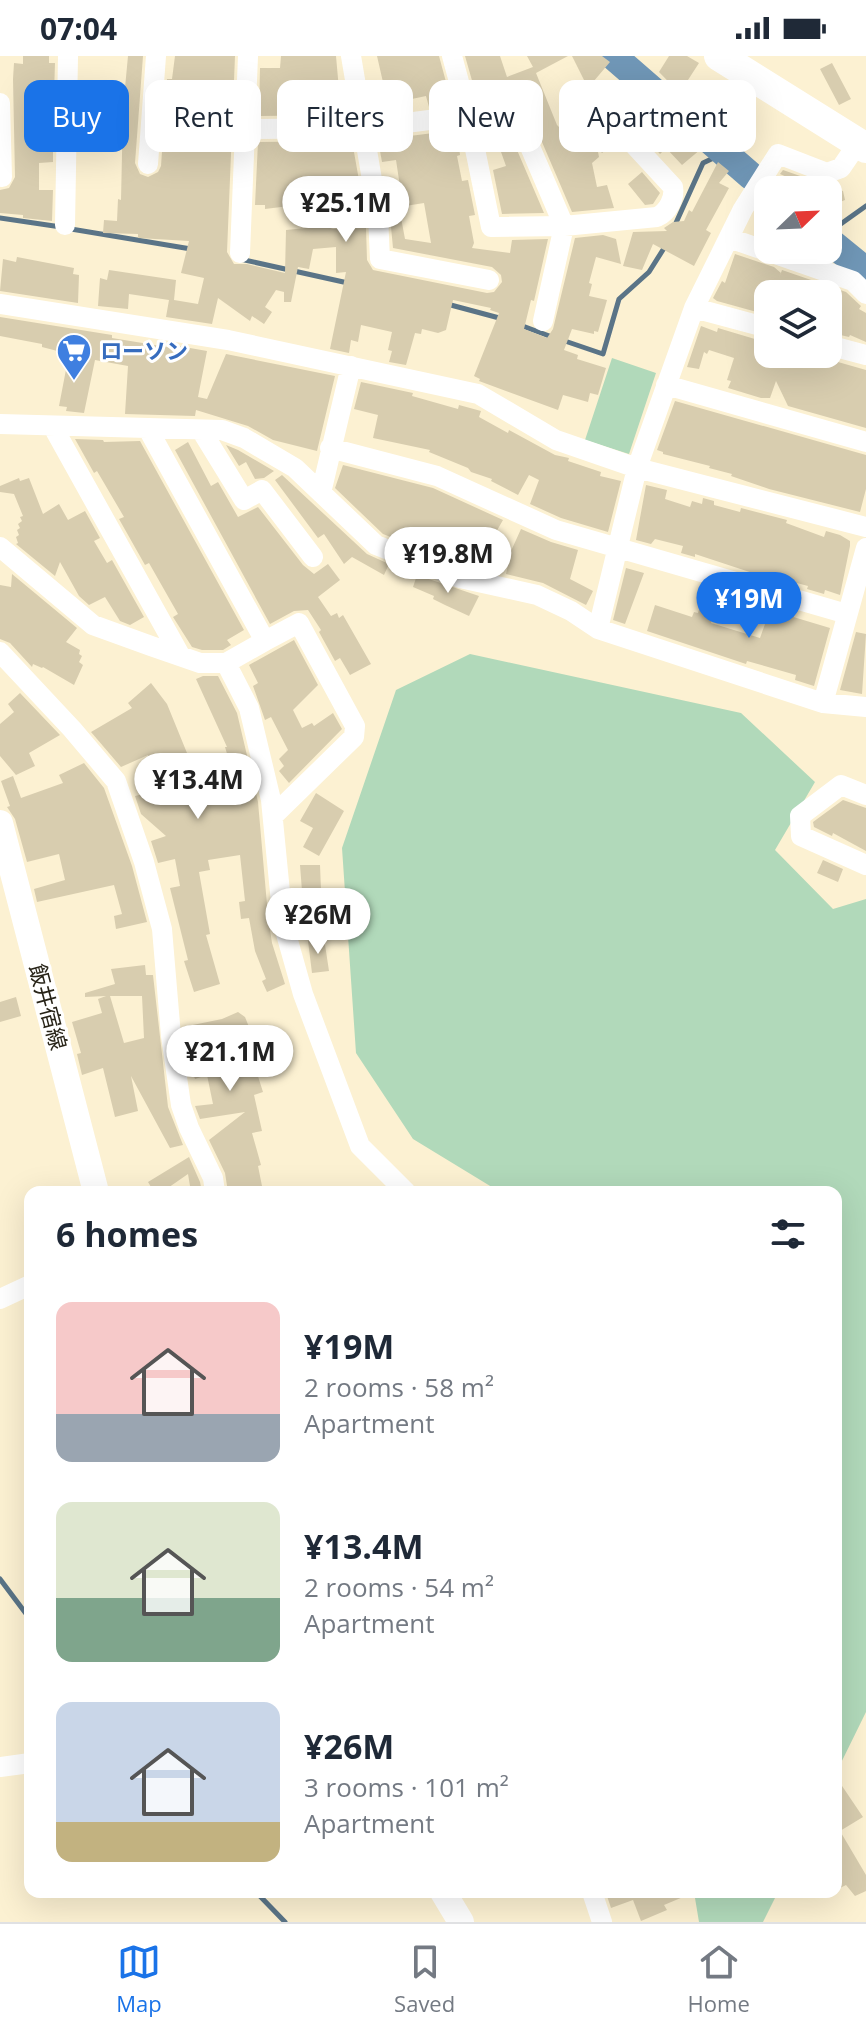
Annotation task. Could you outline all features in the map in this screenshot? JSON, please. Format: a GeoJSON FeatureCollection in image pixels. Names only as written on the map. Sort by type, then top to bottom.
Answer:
{"type":"FeatureCollection","features":[{"type":"Feature","properties":{"kind":"highway"},"geometry":{"type":"LineString","coordinates":[[719,56],[862,145]]}},
{"type":"Feature","properties":{"kind":"main road","name":"飯井宿線"},"geometry":{"type":"LineString","coordinates":[[0,823],[94,1186]]}},
{"type":"Feature","properties":{"kind":"main road"},"geometry":{"type":"LineString","coordinates":[[447,1898],[461,1922]]}},
{"type":"Feature","properties":{"kind":"street"},"geometry":{"type":"LineString","coordinates":[[65,225],[68,56]]}},
{"type":"Feature","properties":{"kind":"street"},"geometry":{"type":"LineString","coordinates":[[148,164],[156,56]]}},
{"type":"Feature","properties":{"kind":"street"},"geometry":{"type":"LineString","coordinates":[[247,80],[248,56]]}},
{"type":"Feature","properties":{"kind":"street"},"geometry":{"type":"LineString","coordinates":[[351,56],[355,80]]}},
{"type":"Feature","properties":{"kind":"street"},"geometry":{"type":"LineString","coordinates":[[452,56],[459,80]]}},
{"type":"Feature","properties":{"kind":"street"},"geometry":{"type":"LineString","coordinates":[[0,103],[2,177]]}},
{"type":"Feature","properties":{"kind":"street"},"geometry":{"type":"LineString","coordinates":[[598,629],[637,468],[694,308],[729,238],[778,154],[827,173],[841,168],[862,145]]}},
{"type":"Feature","properties":{"kind":"street"},"geometry":{"type":"LineString","coordinates":[[240,253],[245,152]]}},
{"type":"Feature","properties":{"kind":"street"},"geometry":{"type":"LineString","coordinates":[[366,152],[378,215],[380,259],[489,280]]}},
{"type":"Feature","properties":{"kind":"street"},"geometry":{"type":"LineString","coordinates":[[476,152],[491,227],[564,226],[657,217],[667,210],[674,193],[673,187],[641,152]]}},
{"type":"Feature","properties":{"kind":"street"},"geometry":{"type":"LineString","coordinates":[[532,152],[564,226],[543,321]]}},
{"type":"Feature","properties":{"kind":"street"},"geometry":{"type":"LineString","coordinates":[[333,216],[378,215]]}},
{"type":"Feature","properties":{"kind":"street"},"geometry":{"type":"LineString","coordinates":[[729,238],[853,281],[866,294]]}},
{"type":"Feature","properties":{"kind":"street"},"geometry":{"type":"LineString","coordinates":[[0,304],[228,340],[478,394],[556,440],[637,468],[866,527]]}},
{"type":"Feature","properties":{"kind":"street"},"geometry":{"type":"LineString","coordinates":[[694,308],[754,324]]}},
{"type":"Feature","properties":{"kind":"street"},"geometry":{"type":"LineString","coordinates":[[842,349],[866,355]]}},
{"type":"Feature","properties":{"kind":"street"},"geometry":{"type":"LineString","coordinates":[[321,493],[351,366]]}},
{"type":"Feature","properties":{"kind":"street"},"geometry":{"type":"LineString","coordinates":[[666,385],[866,442]]}},
{"type":"Feature","properties":{"kind":"street"},"geometry":{"type":"LineString","coordinates":[[0,424],[222,430],[244,438],[295,468],[376,545],[460,578],[537,595],[571,611],[598,629],[823,703],[866,707]]}},
{"type":"Feature","properties":{"kind":"street"},"geometry":{"type":"LineString","coordinates":[[53,427],[180,655]]}},
{"type":"Feature","properties":{"kind":"street"},"geometry":{"type":"LineString","coordinates":[[148,429],[265,641]]}},
{"type":"Feature","properties":{"kind":"street"},"geometry":{"type":"LineString","coordinates":[[201,430],[244,500],[262,490],[313,557]]}},
{"type":"Feature","properties":{"kind":"street"},"geometry":{"type":"LineString","coordinates":[[330,448],[437,476],[556,530],[618,550],[847,614]]}},
{"type":"Feature","properties":{"kind":"street"},"geometry":{"type":"LineString","coordinates":[[0,547],[93,625],[200,663],[226,663],[299,623],[355,726],[354,737],[273,816]]}},
{"type":"Feature","properties":{"kind":"street"},"geometry":{"type":"LineString","coordinates":[[823,703],[866,548]]}},
{"type":"Feature","properties":{"kind":"street"},"geometry":{"type":"LineString","coordinates":[[0,652],[116,781],[144,862],[162,929],[171,1036],[181,1105],[214,1186]]}},
{"type":"Feature","properties":{"kind":"street"},"geometry":{"type":"LineString","coordinates":[[226,663],[249,708],[273,816],[283,923],[303,994],[360,1146],[400,1186]]}},
{"type":"Feature","properties":{"kind":"street"},"geometry":{"type":"LineString","coordinates":[[866,795],[841,785],[800,816],[801,836],[866,865]]}},
{"type":"Feature","properties":{"kind":"street"},"geometry":{"type":"LineString","coordinates":[[0,1299],[24,1288]]}},
{"type":"Feature","properties":{"kind":"street"},"geometry":{"type":"LineString","coordinates":[[0,1767],[24,1764]]}},
{"type":"Feature","properties":{"kind":"street"},"geometry":{"type":"LineString","coordinates":[[594,1898],[602,1922]]}},
{"type":"Feature","properties":{"kind":"green space"},"geometry":{"type":"Polygon","coordinates":[[[612,358],[656,373],[629,454],[585,440],[612,358]]]}},
{"type":"Feature","properties":{"kind":"green space"},"geometry":{"type":"Polygon","coordinates":[[[470,654],[741,713],[815,782],[775,850],[833,909],[866,899],[866,1712],[842,1761],[842,1186],[490,1186],[413,1139],[356,1053],[342,848],[396,690],[470,654]]]}},
{"type":"Feature","properties":{"kind":"green space"},"geometry":{"type":"Polygon","coordinates":[[[695,1898],[775,1898],[763,1922],[699,1922],[695,1898]]]}},
{"type":"Feature","properties":{"kind":"building"},"geometry":{"type":"Polygon","coordinates":[[[23,56],[49,56],[49,63],[55,63],[54,80],[24,80],[24,152],[53,152],[53,162],[39,163],[39,190],[53,190],[52,221],[0,213],[0,190],[9,188],[15,177],[14,63],[23,64],[23,56]]]}},
{"type":"Feature","properties":{"kind":"building"},"geometry":{"type":"Polygon","coordinates":[[[128,56],[143,56],[135,163],[140,174],[148,177],[158,172],[162,152],[231,152],[227,252],[234,264],[285,273],[286,230],[325,226],[333,229],[366,228],[367,260],[373,270],[494,292],[502,282],[501,275],[492,267],[393,248],[388,195],[401,193],[396,160],[382,162],[380,152],[413,152],[413,136],[429,134],[429,152],[460,152],[457,156],[462,181],[468,180],[475,215],[469,216],[474,243],[472,248],[510,253],[512,240],[548,239],[534,301],[531,300],[524,329],[547,338],[553,329],[575,238],[603,235],[616,239],[621,264],[596,257],[589,283],[592,284],[589,296],[607,300],[598,332],[594,331],[594,334],[572,329],[564,350],[578,355],[577,359],[606,368],[598,395],[590,393],[588,402],[563,395],[558,410],[479,381],[474,376],[499,313],[491,308],[453,300],[446,330],[438,333],[422,329],[421,334],[415,333],[406,365],[389,362],[392,332],[361,325],[358,342],[351,340],[349,353],[330,349],[346,272],[336,273],[336,247],[313,249],[309,269],[298,267],[291,302],[284,302],[284,292],[276,290],[265,307],[272,312],[264,324],[252,316],[250,321],[218,298],[212,324],[166,317],[169,300],[129,294],[128,309],[98,306],[100,278],[107,280],[109,270],[176,280],[174,300],[198,304],[204,278],[181,273],[189,241],[103,233],[104,220],[117,221],[118,199],[121,200],[122,152],[129,152],[129,80],[126,80],[128,56]],[[424,203],[399,207],[405,239],[431,243],[424,203]]]}},
{"type":"Feature","properties":{"kind":"building"},"geometry":{"type":"Polygon","coordinates":[[[175,56],[235,56],[234,80],[167,80],[172,79],[175,56]]]}},
{"type":"Feature","properties":{"kind":"building"},"geometry":{"type":"Polygon","coordinates":[[[281,56],[336,56],[338,80],[277,80],[277,116],[261,116],[260,68],[280,68],[281,56]]]}},
{"type":"Feature","properties":{"kind":"building"},"geometry":{"type":"Polygon","coordinates":[[[377,56],[439,56],[446,80],[429,80],[429,107],[426,96],[413,99],[413,80],[382,80],[377,56]]]}},
{"type":"Feature","properties":{"kind":"building"},"geometry":{"type":"Polygon","coordinates":[[[465,56],[500,56],[507,77],[533,67],[527,56],[568,56],[536,73],[539,80],[472,80],[465,56]]]}},
{"type":"Feature","properties":{"kind":"building"},"geometry":{"type":"Polygon","coordinates":[[[572,56],[602,56],[610,62],[595,80],[584,80],[572,56]]]}},
{"type":"Feature","properties":{"kind":"building"},"geometry":{"type":"Polygon","coordinates":[[[669,56],[687,56],[699,63],[688,80],[667,80],[659,72],[669,56]]]}},
{"type":"Feature","properties":{"kind":"building"},"geometry":{"type":"Polygon","coordinates":[[[832,63],[851,99],[839,105],[820,69],[832,63]]]}},
{"type":"Feature","properties":{"kind":"building"},"geometry":{"type":"Polygon","coordinates":[[[543,90],[559,127],[559,152],[598,152],[599,157],[592,163],[597,187],[607,185],[614,208],[572,212],[543,144],[543,90]]]}},
{"type":"Feature","properties":{"kind":"building"},"geometry":{"type":"Polygon","coordinates":[[[261,142],[277,142],[277,152],[354,152],[362,197],[265,209],[265,205],[255,205],[258,152],[261,152],[261,142]]]}},
{"type":"Feature","properties":{"kind":"building"},"geometry":{"type":"Polygon","coordinates":[[[501,152],[518,152],[544,213],[502,214],[493,170],[506,166],[501,152]]]}},
{"type":"Feature","properties":{"kind":"building"},"geometry":{"type":"Polygon","coordinates":[[[670,152],[697,152],[682,165],[670,152]]]}},
{"type":"Feature","properties":{"kind":"building"},"geometry":{"type":"Polygon","coordinates":[[[718,162],[729,171],[719,183],[729,188],[706,230],[711,233],[694,266],[653,244],[642,270],[623,266],[633,232],[667,231],[664,228],[673,222],[684,221],[689,210],[692,212],[718,162]]]}},
{"type":"Feature","properties":{"kind":"building"},"geometry":{"type":"Polygon","coordinates":[[[783,170],[800,176],[784,176],[780,174],[783,170]]]}},
{"type":"Feature","properties":{"kind":"building"},"geometry":{"type":"Polygon","coordinates":[[[642,172],[660,193],[653,204],[645,205],[628,184],[642,172]]]}},
{"type":"Feature","properties":{"kind":"building"},"geometry":{"type":"Polygon","coordinates":[[[735,254],[754,260],[754,264],[765,264],[781,273],[782,270],[811,280],[754,280],[754,311],[713,298],[722,281],[725,283],[735,254]]]}},
{"type":"Feature","properties":{"kind":"building"},"geometry":{"type":"Polygon","coordinates":[[[17,257],[74,268],[73,274],[79,275],[78,303],[0,291],[3,259],[16,262],[17,257]]]}},
{"type":"Feature","properties":{"kind":"building"},"geometry":{"type":"Polygon","coordinates":[[[842,291],[866,313],[866,342],[842,335],[842,291]]]}},
{"type":"Feature","properties":{"kind":"building"},"geometry":{"type":"Polygon","coordinates":[[[0,317],[112,335],[112,338],[207,351],[198,397],[207,399],[226,354],[335,376],[317,451],[273,440],[248,426],[196,410],[195,416],[125,414],[128,366],[95,360],[84,413],[66,411],[67,407],[59,406],[69,354],[42,347],[42,344],[0,336],[0,317]]]}},
{"type":"Feature","properties":{"kind":"building"},"geometry":{"type":"Polygon","coordinates":[[[701,326],[754,339],[754,368],[842,368],[842,363],[866,370],[866,428],[788,406],[776,381],[770,398],[728,388],[731,381],[727,380],[734,358],[709,350],[707,354],[704,352],[699,369],[687,367],[701,326]]]}},
{"type":"Feature","properties":{"kind":"building"},"geometry":{"type":"Polygon","coordinates":[[[361,382],[413,393],[412,396],[458,409],[459,405],[481,411],[479,417],[508,433],[509,430],[555,455],[569,458],[568,461],[601,472],[600,476],[621,481],[608,532],[561,518],[530,504],[539,480],[529,475],[518,495],[492,479],[471,472],[430,450],[373,438],[378,415],[354,409],[361,382]]]}},
{"type":"Feature","properties":{"kind":"building"},"geometry":{"type":"Polygon","coordinates":[[[675,401],[866,455],[866,489],[860,512],[769,489],[710,466],[663,454],[657,450],[675,401]]]}},
{"type":"Feature","properties":{"kind":"building"},"geometry":{"type":"Polygon","coordinates":[[[75,439],[140,441],[244,630],[227,640],[231,645],[223,650],[192,647],[173,617],[178,614],[149,563],[145,565],[119,519],[124,517],[75,439]]]}},
{"type":"Feature","properties":{"kind":"building"},"geometry":{"type":"Polygon","coordinates":[[[188,442],[211,486],[218,482],[238,517],[258,507],[303,565],[314,574],[328,564],[340,580],[318,597],[331,616],[337,613],[339,618],[343,615],[371,664],[350,675],[340,658],[335,661],[308,610],[294,611],[270,624],[175,450],[188,442]]]}},
{"type":"Feature","properties":{"kind":"building"},"geometry":{"type":"Polygon","coordinates":[[[226,445],[274,471],[264,478],[255,479],[246,462],[239,466],[226,445]]]}},
{"type":"Feature","properties":{"kind":"building"},"geometry":{"type":"Polygon","coordinates":[[[343,465],[433,488],[503,520],[476,567],[472,564],[470,567],[464,566],[383,534],[335,488],[343,465]]]}},
{"type":"Feature","properties":{"kind":"building"},"geometry":{"type":"Polygon","coordinates":[[[282,475],[367,554],[389,564],[384,575],[352,557],[344,564],[324,534],[318,538],[275,480],[282,475]]]}},
{"type":"Feature","properties":{"kind":"building"},"geometry":{"type":"Polygon","coordinates":[[[19,478],[20,481],[29,478],[43,514],[59,504],[68,520],[85,511],[100,538],[94,541],[107,563],[112,560],[144,617],[130,625],[120,621],[105,597],[89,605],[79,596],[60,562],[55,576],[16,544],[18,524],[23,516],[14,494],[0,492],[0,486],[19,478]]]}},
{"type":"Feature","properties":{"kind":"building"},"geometry":{"type":"Polygon","coordinates":[[[646,485],[667,490],[665,499],[690,507],[692,501],[702,504],[703,498],[714,501],[714,505],[740,512],[741,508],[787,520],[786,523],[824,537],[826,531],[840,535],[850,541],[850,546],[840,595],[825,590],[824,594],[807,589],[808,586],[793,580],[766,573],[765,577],[695,554],[695,557],[681,553],[683,546],[655,539],[651,544],[636,540],[646,485]]]}},
{"type":"Feature","properties":{"kind":"building"},"geometry":{"type":"Polygon","coordinates":[[[521,529],[578,550],[570,579],[593,591],[586,605],[543,583],[506,574],[511,551],[521,529]]]}},
{"type":"Feature","properties":{"kind":"building"},"geometry":{"type":"Polygon","coordinates":[[[626,568],[644,573],[625,624],[613,620],[626,568]]]}},
{"type":"Feature","properties":{"kind":"building"},"geometry":{"type":"Polygon","coordinates":[[[12,574],[77,628],[66,642],[80,650],[82,656],[79,662],[83,665],[74,685],[43,667],[33,664],[32,667],[10,643],[0,639],[0,585],[11,587],[12,574]]]}},
{"type":"Feature","properties":{"kind":"building"},"geometry":{"type":"Polygon","coordinates":[[[417,575],[479,596],[469,616],[413,587],[417,575]]]}},
{"type":"Feature","properties":{"kind":"building"},"geometry":{"type":"Polygon","coordinates":[[[703,596],[717,599],[711,623],[760,638],[770,610],[830,628],[814,686],[795,680],[796,675],[747,661],[746,664],[647,631],[655,605],[692,617],[694,612],[698,613],[703,596]]]}},
{"type":"Feature","properties":{"kind":"building"},"geometry":{"type":"Polygon","coordinates":[[[856,632],[866,634],[862,694],[840,690],[856,632]]]}},
{"type":"Feature","properties":{"kind":"building"},"geometry":{"type":"Polygon","coordinates":[[[294,640],[318,685],[293,710],[302,728],[312,723],[314,726],[333,713],[342,729],[289,783],[279,771],[284,766],[279,759],[288,750],[271,717],[265,720],[253,686],[258,683],[249,665],[294,640]]]}},
{"type":"Feature","properties":{"kind":"building"},"geometry":{"type":"Polygon","coordinates":[[[218,676],[237,713],[258,802],[272,943],[285,984],[267,992],[249,918],[241,919],[239,902],[245,901],[240,855],[208,860],[210,870],[199,872],[210,934],[206,935],[220,984],[194,992],[184,961],[188,960],[170,888],[180,886],[175,859],[158,863],[151,841],[166,836],[141,814],[135,796],[160,790],[154,770],[148,755],[121,767],[91,732],[132,708],[128,703],[151,683],[167,704],[187,753],[191,772],[187,773],[194,797],[226,794],[225,790],[233,788],[227,769],[231,767],[227,747],[196,679],[218,676]]]}},
{"type":"Feature","properties":{"kind":"building"},"geometry":{"type":"Polygon","coordinates":[[[20,693],[60,735],[29,753],[35,766],[16,775],[0,756],[0,724],[14,712],[8,704],[20,693]]]}},
{"type":"Feature","properties":{"kind":"building"},"geometry":{"type":"Polygon","coordinates":[[[84,763],[104,788],[132,866],[147,922],[116,929],[114,916],[122,914],[114,885],[37,902],[34,889],[65,880],[59,854],[27,862],[1,781],[13,776],[21,798],[63,783],[59,775],[84,763]]]}},
{"type":"Feature","properties":{"kind":"building"},"geometry":{"type":"Polygon","coordinates":[[[316,793],[344,811],[319,856],[303,847],[313,828],[300,821],[316,793]]]}},
{"type":"Feature","properties":{"kind":"building"},"geometry":{"type":"Polygon","coordinates":[[[843,800],[866,808],[866,851],[833,833],[832,836],[814,827],[813,822],[843,800]]]}},
{"type":"Feature","properties":{"kind":"building"},"geometry":{"type":"Polygon","coordinates":[[[823,860],[843,869],[838,882],[817,873],[823,860]]]}},
{"type":"Feature","properties":{"kind":"building"},"geometry":{"type":"Polygon","coordinates":[[[300,865],[320,865],[322,916],[304,917],[300,865]]]}},
{"type":"Feature","properties":{"kind":"building"},"geometry":{"type":"Polygon","coordinates":[[[324,938],[329,971],[312,973],[308,941],[324,938]]]}},
{"type":"Feature","properties":{"kind":"building"},"geometry":{"type":"Polygon","coordinates":[[[145,965],[146,975],[153,975],[168,1107],[183,1145],[170,1148],[131,1076],[138,1111],[115,1117],[103,1068],[82,1075],[77,1054],[81,1053],[72,1022],[102,1013],[98,999],[106,996],[85,997],[85,993],[115,984],[111,969],[145,965]],[[110,996],[124,1043],[144,1038],[142,996],[110,996]]]}},
{"type":"Feature","properties":{"kind":"building"},"geometry":{"type":"Polygon","coordinates":[[[16,997],[21,1016],[0,1022],[0,1002],[16,997]]]}},
{"type":"Feature","properties":{"kind":"building"},"geometry":{"type":"Polygon","coordinates":[[[238,1012],[245,1017],[265,1067],[256,1070],[263,1092],[254,1095],[262,1131],[252,1133],[261,1165],[258,1166],[262,1186],[227,1186],[225,1173],[209,1140],[245,1112],[200,1119],[195,1106],[213,1104],[207,1075],[195,1079],[187,1058],[183,1027],[222,1019],[238,1012]]]}},
{"type":"Feature","properties":{"kind":"building"},"geometry":{"type":"Polygon","coordinates":[[[189,1157],[201,1186],[190,1186],[188,1174],[171,1186],[150,1186],[148,1182],[189,1157]]]}},
{"type":"Feature","properties":{"kind":"building"},"geometry":{"type":"Polygon","coordinates":[[[842,1786],[863,1817],[842,1830],[842,1786]]]}},
{"type":"Feature","properties":{"kind":"building"},"geometry":{"type":"Polygon","coordinates":[[[842,1834],[866,1875],[866,1891],[855,1896],[846,1885],[842,1887],[842,1834]]]}},
{"type":"Feature","properties":{"kind":"building"},"geometry":{"type":"Polygon","coordinates":[[[608,1898],[681,1898],[664,1905],[667,1910],[641,1921],[633,1900],[611,1908],[608,1898]]]}},
{"type":"Feature","properties":{"kind":"waterway"},"geometry":{"type":"LineString","coordinates":[[613,56],[751,176]]}},
{"type":"Feature","properties":{"kind":"waterway"},"geometry":{"type":"LineString","coordinates":[[675,225],[703,163],[724,153]]}},
{"type":"Feature","properties":{"kind":"waterway"},"geometry":{"type":"LineString","coordinates":[[842,223],[866,206]]}},
{"type":"Feature","properties":{"kind":"waterway"},"geometry":{"type":"LineString","coordinates":[[0,218],[61,227]]}},
{"type":"Feature","properties":{"kind":"waterway"},"geometry":{"type":"LineString","coordinates":[[71,229],[191,249]]}},
{"type":"Feature","properties":{"kind":"waterway"},"geometry":{"type":"LineString","coordinates":[[562,340],[603,354],[619,299],[649,272],[666,245]]}},
{"type":"Feature","properties":{"kind":"waterway"},"geometry":{"type":"LineString","coordinates":[[842,251],[866,271]]}},
{"type":"Feature","properties":{"kind":"waterway"},"geometry":{"type":"LineString","coordinates":[[240,259],[348,283]]}},
{"type":"Feature","properties":{"kind":"waterway"},"geometry":{"type":"LineString","coordinates":[[447,304],[503,319]]}},
{"type":"Feature","properties":{"kind":"waterway"},"geometry":{"type":"LineString","coordinates":[[520,325],[552,337]]}},
{"type":"Feature","properties":{"kind":"waterway"},"geometry":{"type":"LineString","coordinates":[[0,1579],[24,1611]]}},
{"type":"Feature","properties":{"kind":"waterway"},"geometry":{"type":"LineString","coordinates":[[262,1898],[285,1922]]}},
{"type":"Feature","properties":{"kind":"place","name":"ローソン"},"geometry":{"type":"Point","coordinates":[74,382]}}]}
